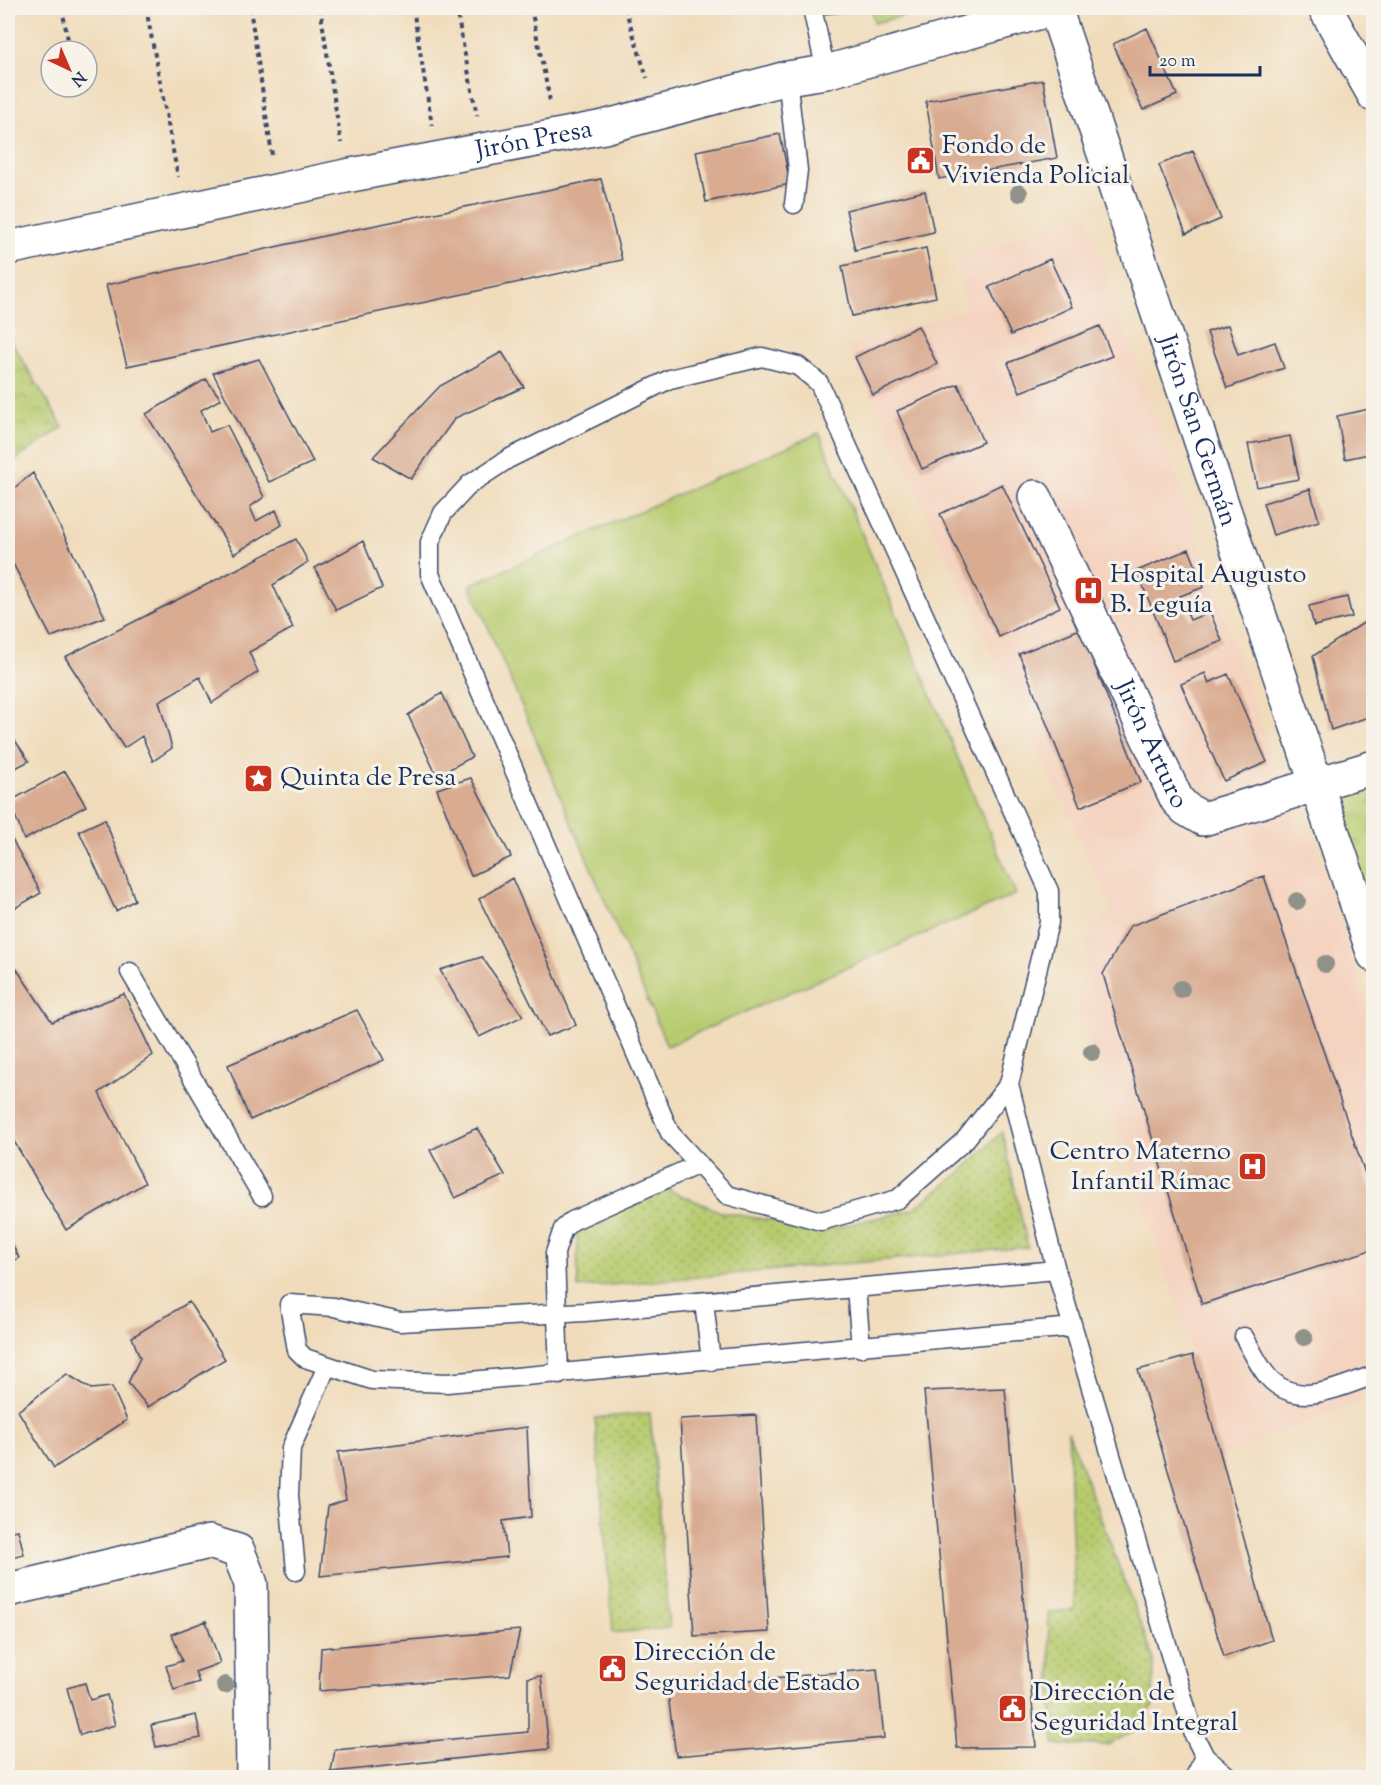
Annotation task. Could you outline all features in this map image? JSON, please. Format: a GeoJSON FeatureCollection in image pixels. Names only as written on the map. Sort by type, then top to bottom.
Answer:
{"type":"FeatureCollection","features":[{"type":"Feature","properties":{"kind":"street","name":"Jirón Presa"},"geometry":{"type":"LineString","coordinates":[[8,248],[277,190],[557,136],[787,78],[826,72],[1055,8]]}},
{"type":"Feature","properties":{"kind":"street","name":"Jirón San Germán"},"geometry":{"type":"LineString","coordinates":[[1055,8],[1374,955]]}},
{"type":"Feature","properties":{"kind":"street"},"geometry":{"type":"LineString","coordinates":[[1325,8],[1374,95]]}},
{"type":"Feature","properties":{"kind":"street","name":"Jirón Arturo"},"geometry":{"type":"LineString","coordinates":[[1035,497],[1181,805],[1203,819],[1374,767]]}},
{"type":"Feature","properties":{"kind":"street"},"geometry":{"type":"LineString","coordinates":[[8,1590],[209,1542],[238,1551],[251,1584],[244,1776]]}},
{"type":"Feature","properties":{"kind":"lane"},"geometry":{"type":"LineString","coordinates":[[812,8],[826,72]]}},
{"type":"Feature","properties":{"kind":"lane"},"geometry":{"type":"LineString","coordinates":[[787,78],[798,170],[794,204]]}},
{"type":"Feature","properties":{"kind":"lane"},"geometry":{"type":"LineString","coordinates":[[762,357],[798,366],[819,383],[1049,891],[1049,922],[1009,1084],[965,1140],[898,1198],[821,1221],[727,1195],[670,1133],[430,574],[430,542],[443,513],[470,484],[508,459],[670,379],[762,357]]}},
{"type":"Feature","properties":{"kind":"lane"},"geometry":{"type":"LineString","coordinates":[[130,972],[262,1196]]}},
{"type":"Feature","properties":{"kind":"lane"},"geometry":{"type":"LineString","coordinates":[[1009,1084],[1056,1270],[1194,1735],[1205,1757],[1230,1778]]}},
{"type":"Feature","properties":{"kind":"lane"},"geometry":{"type":"LineString","coordinates":[[560,1375],[555,1253],[563,1229],[572,1221],[699,1164]]}},
{"type":"Feature","properties":{"kind":"lane"},"geometry":{"type":"LineString","coordinates":[[1056,1270],[704,1302],[400,1322],[334,1307],[289,1304],[297,1350],[305,1358],[372,1380],[447,1383],[560,1375],[1073,1327]]}},
{"type":"Feature","properties":{"kind":"lane"},"geometry":{"type":"LineString","coordinates":[[856,1288],[861,1348]]}},
{"type":"Feature","properties":{"kind":"lane"},"geometry":{"type":"LineString","coordinates":[[704,1302],[711,1361]]}},
{"type":"Feature","properties":{"kind":"lane"},"geometry":{"type":"LineString","coordinates":[[1244,1337],[1270,1379],[1284,1390],[1301,1395],[1320,1394],[1374,1375]]}},
{"type":"Feature","properties":{"kind":"lane"},"geometry":{"type":"LineString","coordinates":[[296,1571],[289,1495],[291,1448],[327,1366]]}},
{"type":"Feature","properties":{"kind":"lane"},"geometry":{"type":"LineString","coordinates":[[1194,1778],[1205,1757]]}},
{"type":"Feature","properties":{"kind":"path"},"geometry":{"type":"LineString","coordinates":[[62,8],[68,39]]}},
{"type":"Feature","properties":{"kind":"path"},"geometry":{"type":"LineString","coordinates":[[146,8],[184,210]]}},
{"type":"Feature","properties":{"kind":"path"},"geometry":{"type":"LineString","coordinates":[[250,8],[277,190]]}},
{"type":"Feature","properties":{"kind":"path"},"geometry":{"type":"LineString","coordinates":[[320,8],[346,176]]}},
{"type":"Feature","properties":{"kind":"path"},"geometry":{"type":"LineString","coordinates":[[412,8],[437,159]]}},
{"type":"Feature","properties":{"kind":"path"},"geometry":{"type":"LineString","coordinates":[[456,8],[483,150]]}},
{"type":"Feature","properties":{"kind":"path"},"geometry":{"type":"LineString","coordinates":[[531,8],[557,136]]}},
{"type":"Feature","properties":{"kind":"path"},"geometry":{"type":"LineString","coordinates":[[625,8],[658,112]]}},
{"type":"Feature","properties":{"kind":"shaded area"},"geometry":{"type":"Polygon","coordinates":[[[1086,215],[1299,834],[1312,832],[1373,1023],[1373,1397],[1221,1457],[1179,1311],[1076,1004],[1093,921],[1114,912],[848,346],[967,309],[956,257],[1086,215]]]}},
{"type":"Feature","properties":{"kind":"green space"},"geometry":{"type":"Polygon","coordinates":[[[871,8],[935,8],[874,23],[871,8]]]}},
{"type":"Feature","properties":{"kind":"green space"},"geometry":{"type":"Polygon","coordinates":[[[8,336],[63,427],[8,465],[8,336]]]}},
{"type":"Feature","properties":{"kind":"green space"},"geometry":{"type":"Polygon","coordinates":[[[819,433],[1016,894],[667,1046],[470,585],[819,433]]]}},
{"type":"Feature","properties":{"kind":"green space"},"geometry":{"type":"Polygon","coordinates":[[[1373,777],[1373,913],[1336,804],[1354,783],[1373,777]]]}},
{"type":"Feature","properties":{"kind":"green space"},"geometry":{"type":"Polygon","coordinates":[[[1002,1132],[1028,1247],[578,1288],[577,1223],[667,1189],[721,1212],[827,1230],[913,1209],[961,1172],[1002,1132]]]}},
{"type":"Feature","properties":{"kind":"green space"},"geometry":{"type":"Polygon","coordinates":[[[650,1413],[669,1628],[613,1633],[595,1418],[650,1413]]]}},
{"type":"Feature","properties":{"kind":"green space"},"geometry":{"type":"Polygon","coordinates":[[[1068,1431],[1154,1660],[1153,1706],[1132,1732],[1108,1745],[1054,1745],[1048,1613],[1075,1609],[1068,1431]]]}},
{"type":"Feature","properties":{"kind":"building"},"geometry":{"type":"Polygon","coordinates":[[[822,8],[847,8],[847,12],[823,14],[822,8]]]}},
{"type":"Feature","properties":{"kind":"building"},"geometry":{"type":"Polygon","coordinates":[[[1147,28],[1177,95],[1143,110],[1113,44],[1147,28]]]}},
{"type":"Feature","properties":{"kind":"building"},"geometry":{"type":"Polygon","coordinates":[[[1043,80],[1057,158],[939,179],[926,101],[1043,80]]]}},
{"type":"Feature","properties":{"kind":"building"},"geometry":{"type":"Polygon","coordinates":[[[780,134],[790,184],[706,202],[696,151],[780,134]]]}},
{"type":"Feature","properties":{"kind":"building"},"geometry":{"type":"Polygon","coordinates":[[[1193,151],[1221,219],[1186,234],[1159,165],[1193,151]]]}},
{"type":"Feature","properties":{"kind":"building"},"geometry":{"type":"Polygon","coordinates":[[[601,179],[622,260],[127,366],[106,285],[342,232],[601,179]]]}},
{"type":"Feature","properties":{"kind":"building"},"geometry":{"type":"Polygon","coordinates":[[[925,191],[934,232],[855,250],[846,210],[925,191]]]}},
{"type":"Feature","properties":{"kind":"building"},"geometry":{"type":"Polygon","coordinates":[[[926,248],[936,297],[852,316],[842,266],[926,248]]]}},
{"type":"Feature","properties":{"kind":"building"},"geometry":{"type":"Polygon","coordinates":[[[1050,259],[1072,307],[1011,335],[989,287],[1050,259]]]}},
{"type":"Feature","properties":{"kind":"building"},"geometry":{"type":"Polygon","coordinates":[[[1228,325],[1238,355],[1275,342],[1284,368],[1227,388],[1207,332],[1228,325]]]}},
{"type":"Feature","properties":{"kind":"building"},"geometry":{"type":"Polygon","coordinates":[[[918,326],[937,364],[873,395],[855,357],[918,326]]]}},
{"type":"Feature","properties":{"kind":"building"},"geometry":{"type":"Polygon","coordinates":[[[1100,326],[1112,356],[1020,392],[1008,363],[1100,326]]]}},
{"type":"Feature","properties":{"kind":"building"},"geometry":{"type":"Polygon","coordinates":[[[502,352],[524,387],[455,418],[411,479],[373,457],[440,386],[502,352]]]}},
{"type":"Feature","properties":{"kind":"building"},"geometry":{"type":"Polygon","coordinates":[[[259,359],[313,462],[269,482],[213,373],[259,359]]]}},
{"type":"Feature","properties":{"kind":"building"},"geometry":{"type":"Polygon","coordinates":[[[206,379],[221,399],[201,410],[210,432],[227,425],[264,497],[250,507],[256,521],[276,510],[282,525],[234,554],[146,414],[206,379]]]}},
{"type":"Feature","properties":{"kind":"building"},"geometry":{"type":"Polygon","coordinates":[[[958,384],[983,442],[922,469],[897,411],[958,384]]]}},
{"type":"Feature","properties":{"kind":"building"},"geometry":{"type":"Polygon","coordinates":[[[1374,408],[1374,453],[1345,459],[1337,416],[1374,408]]]}},
{"type":"Feature","properties":{"kind":"building"},"geometry":{"type":"Polygon","coordinates":[[[1290,436],[1299,479],[1257,487],[1248,444],[1290,436]]]}},
{"type":"Feature","properties":{"kind":"building"},"geometry":{"type":"Polygon","coordinates":[[[33,473],[105,617],[51,637],[8,554],[8,493],[33,473]]]}},
{"type":"Feature","properties":{"kind":"building"},"geometry":{"type":"Polygon","coordinates":[[[1002,484],[1060,607],[999,637],[940,514],[1002,484]]]}},
{"type":"Feature","properties":{"kind":"building"},"geometry":{"type":"Polygon","coordinates":[[[1310,489],[1319,521],[1273,535],[1263,503],[1310,489]]]}},
{"type":"Feature","properties":{"kind":"building"},"geometry":{"type":"Polygon","coordinates":[[[296,539],[308,562],[273,585],[293,628],[249,652],[258,672],[212,703],[200,677],[159,701],[172,748],[153,761],[142,736],[124,748],[65,657],[296,539]]]}},
{"type":"Feature","properties":{"kind":"building"},"geometry":{"type":"Polygon","coordinates":[[[363,541],[382,588],[336,610],[315,568],[363,541]]]}},
{"type":"Feature","properties":{"kind":"building"},"geometry":{"type":"Polygon","coordinates":[[[1189,549],[1204,587],[1180,596],[1190,620],[1210,612],[1222,641],[1173,661],[1137,571],[1189,549]]]}},
{"type":"Feature","properties":{"kind":"building"},"geometry":{"type":"Polygon","coordinates":[[[1347,597],[1352,617],[1314,626],[1309,606],[1347,597]]]}},
{"type":"Feature","properties":{"kind":"building"},"geometry":{"type":"Polygon","coordinates":[[[1374,616],[1374,715],[1331,730],[1313,656],[1374,616]]]}},
{"type":"Feature","properties":{"kind":"building"},"geometry":{"type":"Polygon","coordinates":[[[1080,629],[1141,782],[1080,807],[1019,654],[1080,629]]]}},
{"type":"Feature","properties":{"kind":"building"},"geometry":{"type":"Polygon","coordinates":[[[1205,673],[1209,683],[1228,674],[1267,762],[1224,781],[1181,684],[1205,673]]]}},
{"type":"Feature","properties":{"kind":"building"},"geometry":{"type":"Polygon","coordinates":[[[442,693],[472,757],[437,776],[408,715],[442,693]]]}},
{"type":"Feature","properties":{"kind":"building"},"geometry":{"type":"Polygon","coordinates":[[[8,730],[29,761],[8,772],[8,730]]]}},
{"type":"Feature","properties":{"kind":"building"},"geometry":{"type":"Polygon","coordinates":[[[65,771],[86,806],[24,840],[10,801],[65,771]]]}},
{"type":"Feature","properties":{"kind":"building"},"geometry":{"type":"Polygon","coordinates":[[[471,778],[511,857],[471,876],[437,789],[471,778]]]}},
{"type":"Feature","properties":{"kind":"building"},"geometry":{"type":"Polygon","coordinates":[[[105,819],[135,900],[116,911],[79,831],[105,819]]]}},
{"type":"Feature","properties":{"kind":"building"},"geometry":{"type":"Polygon","coordinates":[[[8,832],[41,893],[8,912],[8,832]]]}},
{"type":"Feature","properties":{"kind":"building"},"geometry":{"type":"Polygon","coordinates":[[[1264,876],[1374,1200],[1374,1249],[1202,1304],[1103,974],[1130,926],[1264,876]]]}},
{"type":"Feature","properties":{"kind":"building"},"geometry":{"type":"Polygon","coordinates":[[[512,878],[576,1025],[547,1036],[479,899],[512,878]]]}},
{"type":"Feature","properties":{"kind":"building"},"geometry":{"type":"Polygon","coordinates":[[[482,957],[523,1016],[479,1037],[440,970],[482,957]]]}},
{"type":"Feature","properties":{"kind":"building"},"geometry":{"type":"Polygon","coordinates":[[[16,968],[52,1022],[124,994],[153,1055],[99,1093],[145,1183],[66,1230],[8,1131],[8,973],[16,968]]]}},
{"type":"Feature","properties":{"kind":"building"},"geometry":{"type":"Polygon","coordinates":[[[357,1010],[384,1060],[250,1120],[228,1065],[357,1010]]]}},
{"type":"Feature","properties":{"kind":"building"},"geometry":{"type":"Polygon","coordinates":[[[477,1128],[505,1175],[455,1198],[430,1150],[477,1128]]]}},
{"type":"Feature","properties":{"kind":"building"},"geometry":{"type":"Polygon","coordinates":[[[8,1236],[19,1258],[8,1264],[8,1236]]]}},
{"type":"Feature","properties":{"kind":"building"},"geometry":{"type":"Polygon","coordinates":[[[189,1302],[225,1359],[148,1407],[128,1383],[140,1358],[132,1337],[189,1302]]]}},
{"type":"Feature","properties":{"kind":"building"},"geometry":{"type":"Polygon","coordinates":[[[1193,1355],[1272,1640],[1224,1657],[1138,1370],[1193,1355]]]}},
{"type":"Feature","properties":{"kind":"building"},"geometry":{"type":"Polygon","coordinates":[[[67,1374],[91,1389],[112,1387],[127,1420],[54,1468],[18,1411],[67,1374]]]}},
{"type":"Feature","properties":{"kind":"building"},"geometry":{"type":"Polygon","coordinates":[[[1005,1388],[1036,1747],[957,1748],[924,1391],[1005,1388]]]}},
{"type":"Feature","properties":{"kind":"building"},"geometry":{"type":"Polygon","coordinates":[[[756,1415],[769,1632],[694,1636],[680,1419],[756,1415]]]}},
{"type":"Feature","properties":{"kind":"building"},"geometry":{"type":"Polygon","coordinates":[[[527,1427],[531,1517],[503,1521],[507,1557],[320,1576],[328,1506],[346,1500],[338,1452],[527,1427]]]}},
{"type":"Feature","properties":{"kind":"building"},"geometry":{"type":"Polygon","coordinates":[[[18,1530],[24,1554],[8,1558],[8,1532],[18,1530]]]}},
{"type":"Feature","properties":{"kind":"building"},"geometry":{"type":"Polygon","coordinates":[[[206,1621],[220,1663],[195,1672],[199,1682],[174,1690],[166,1666],[182,1661],[172,1634],[206,1621]]]}},
{"type":"Feature","properties":{"kind":"building"},"geometry":{"type":"Polygon","coordinates":[[[520,1630],[510,1675],[319,1691],[321,1648],[520,1630]]]}},
{"type":"Feature","properties":{"kind":"building"},"geometry":{"type":"Polygon","coordinates":[[[877,1669],[884,1738],[676,1756],[667,1687],[877,1669]]]}},
{"type":"Feature","properties":{"kind":"building"},"geometry":{"type":"Polygon","coordinates":[[[541,1676],[549,1749],[331,1772],[335,1750],[528,1732],[528,1678],[541,1676]]]}},
{"type":"Feature","properties":{"kind":"building"},"geometry":{"type":"Polygon","coordinates":[[[85,1683],[90,1700],[107,1695],[115,1725],[80,1735],[67,1688],[85,1683]]]}},
{"type":"Feature","properties":{"kind":"building"},"geometry":{"type":"Polygon","coordinates":[[[196,1715],[201,1738],[156,1747],[151,1725],[196,1715]]]}},
{"type":"Feature","properties":{"kind":"place","name":"Fondo de Vivienda Policial"},"geometry":{"type":"Point","coordinates":[921,161]}},
{"type":"Feature","properties":{"kind":"place","name":"Hospital Augusto B. Leguía"},"geometry":{"type":"Point","coordinates":[1089,590]}},
{"type":"Feature","properties":{"kind":"place","name":"Quinta de Presa"},"geometry":{"type":"Point","coordinates":[259,778]}},
{"type":"Feature","properties":{"kind":"place","name":"Centro Materno Infantil Rímac"},"geometry":{"type":"Point","coordinates":[1252,1167]}},
{"type":"Feature","properties":{"kind":"place","name":"Dirección de Seguridad de Estado"},"geometry":{"type":"Point","coordinates":[613,1668]}},
{"type":"Feature","properties":{"kind":"place","name":"Dirección de Seguridad Integral"},"geometry":{"type":"Point","coordinates":[1012,1708]}}]}
